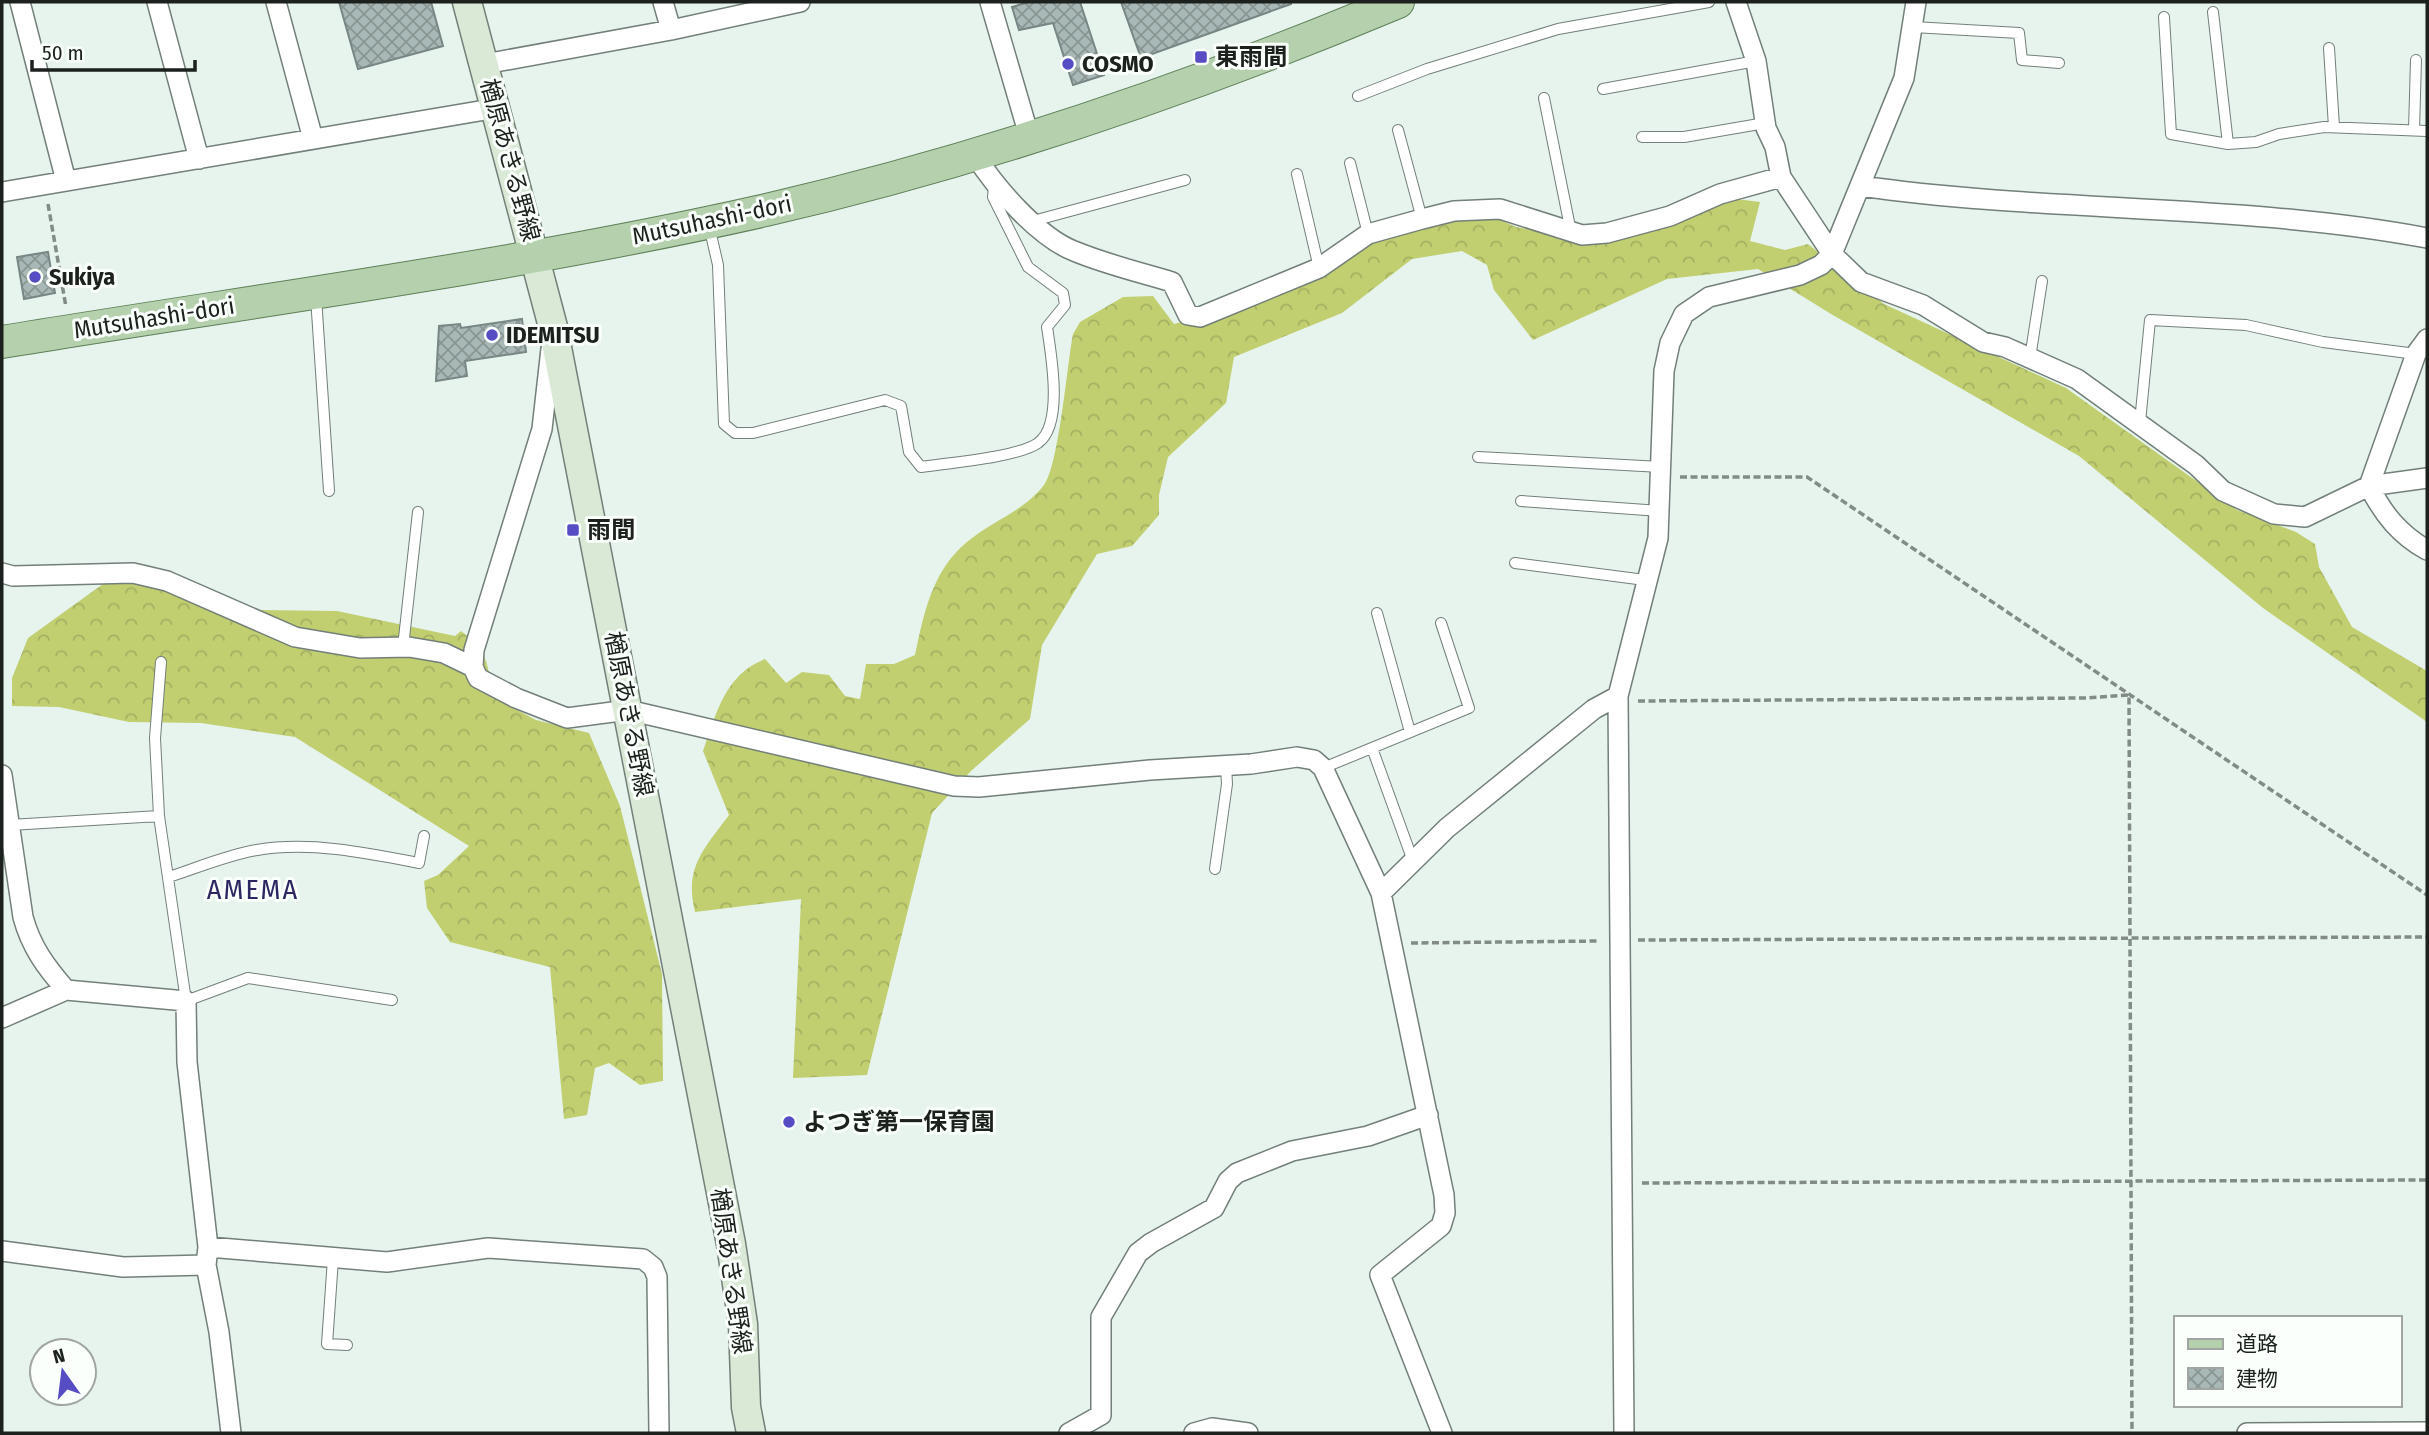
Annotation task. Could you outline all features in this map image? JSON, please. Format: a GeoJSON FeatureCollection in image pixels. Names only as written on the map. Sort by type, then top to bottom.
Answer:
{"type":"FeatureCollection","features":[{"type":"Feature","properties":{"kind":"main road","name":"楢原あきる野線"},"geometry":{"type":"LineString","coordinates":[[467,2],[553,327],[731,1244],[743,1324],[746,1407],[751,1433]]}},
{"type":"Feature","properties":{"kind":"main road","name":"Mutsuhashi-dori"},"geometry":{"type":"LineString","coordinates":[[2,342],[535,256],[708,222],[1030,139],[1245,65],[1398,2]]}},
{"type":"Feature","properties":{"kind":"street"},"geometry":{"type":"LineString","coordinates":[[20,2],[66,181]]}},
{"type":"Feature","properties":{"kind":"street"},"geometry":{"type":"LineString","coordinates":[[157,2],[199,159]]}},
{"type":"Feature","properties":{"kind":"street"},"geometry":{"type":"LineString","coordinates":[[276,2],[313,139]]}},
{"type":"Feature","properties":{"kind":"street"},"geometry":{"type":"LineString","coordinates":[[663,2],[671,30]]}},
{"type":"Feature","properties":{"kind":"street"},"geometry":{"type":"LineString","coordinates":[[485,64],[671,30],[800,2]]}},
{"type":"Feature","properties":{"kind":"street"},"geometry":{"type":"LineString","coordinates":[[990,2],[1030,139]]}},
{"type":"Feature","properties":{"kind":"street"},"geometry":{"type":"LineString","coordinates":[[1624,1433],[1618,696],[1645,580],[1658,538],[1664,371],[1670,342],[1684,314],[1709,297],[1800,275],[1821,265],[1832,254],[1904,78],[1916,2]]}},
{"type":"Feature","properties":{"kind":"street"},"geometry":{"type":"LineString","coordinates":[[1739,3],[1756,61],[1765,123],[1775,147],[1781,177],[1832,254],[1861,282],[1923,305],[1983,342],[2005,347],[2077,379],[2140,422],[2196,465],[2223,491],[2274,514],[2305,517],[2370,486],[2427,478]]}},
{"type":"Feature","properties":{"kind":"street"},"geometry":{"type":"LineString","coordinates":[[2,192],[497,108]]}},
{"type":"Feature","properties":{"kind":"street"},"geometry":{"type":"LineString","coordinates":[[975,155],[994,186],[1071,250],[1172,282],[1188,315],[1200,317],[1320,268],[1368,234],[1454,211],[1500,209],[1582,236],[1607,233],[1670,216],[1720,194],[1781,177]]}},
{"type":"Feature","properties":{"kind":"street"},"geometry":{"type":"LineString","coordinates":[[1861,186],[1922,195],[2120,206],[2298,221],[2427,238]]}},
{"type":"Feature","properties":{"kind":"street"},"geometry":{"type":"LineString","coordinates":[[553,327],[542,429],[474,650],[473,667],[478,678],[516,698],[567,718],[628,710],[954,786],[979,788],[1297,757],[1314,760],[1323,768],[1381,893],[1428,1115],[1445,1213],[1441,1226],[1380,1275],[1442,1433]]}},
{"type":"Feature","properties":{"kind":"street"},"geometry":{"type":"LineString","coordinates":[[2422,346],[2370,486],[2377,501],[2405,538],[2427,551]]}},
{"type":"Feature","properties":{"kind":"street"},"geometry":{"type":"LineString","coordinates":[[2,573],[13,576],[133,573],[167,581],[295,638],[360,648],[403,647],[444,653],[473,667]]}},
{"type":"Feature","properties":{"kind":"street"},"geometry":{"type":"LineString","coordinates":[[1381,893],[1447,828],[1594,709],[1618,696]]}},
{"type":"Feature","properties":{"kind":"street"},"geometry":{"type":"LineString","coordinates":[[2,775],[6,826],[29,938],[39,959],[66,990]]}},
{"type":"Feature","properties":{"kind":"street"},"geometry":{"type":"LineString","coordinates":[[2,1018],[66,990],[186,1001],[187,1062],[207,1256],[231,1433]]}},
{"type":"Feature","properties":{"kind":"street"},"geometry":{"type":"LineString","coordinates":[[1069,1433],[1101,1415],[1098,1373],[1101,1317],[1138,1253],[1151,1242],[1214,1208],[1228,1181],[1237,1173],[1292,1151],[1368,1136],[1428,1115]]}},
{"type":"Feature","properties":{"kind":"street"},"geometry":{"type":"LineString","coordinates":[[2,1251],[123,1267],[207,1256],[387,1262],[488,1248],[643,1259],[653,1267],[657,1277],[659,1433]]}},
{"type":"Feature","properties":{"kind":"street"},"geometry":{"type":"LineString","coordinates":[[1194,1433],[1212,1429],[1248,1433]]}},
{"type":"Feature","properties":{"kind":"street"},"geometry":{"type":"LineString","coordinates":[[2246,1433],[2427,1432]]}},
{"type":"Feature","properties":{"kind":"lane"},"geometry":{"type":"LineString","coordinates":[[1358,96],[1427,69],[1558,29],[1709,2]]}},
{"type":"Feature","properties":{"kind":"lane"},"geometry":{"type":"LineString","coordinates":[[2213,12],[2228,144]]}},
{"type":"Feature","properties":{"kind":"lane"},"geometry":{"type":"LineString","coordinates":[[2164,17],[2171,134],[2228,144],[2334,127],[2427,131]]}},
{"type":"Feature","properties":{"kind":"lane"},"geometry":{"type":"LineString","coordinates":[[1913,27],[2019,33],[2022,60],[2059,63]]}},
{"type":"Feature","properties":{"kind":"lane"},"geometry":{"type":"LineString","coordinates":[[2329,48],[2334,127]]}},
{"type":"Feature","properties":{"kind":"lane"},"geometry":{"type":"LineString","coordinates":[[2414,130],[2416,60]]}},
{"type":"Feature","properties":{"kind":"lane"},"geometry":{"type":"LineString","coordinates":[[1603,89],[1756,61]]}},
{"type":"Feature","properties":{"kind":"lane"},"geometry":{"type":"LineString","coordinates":[[1544,98],[1571,233]]}},
{"type":"Feature","properties":{"kind":"lane"},"geometry":{"type":"LineString","coordinates":[[1642,137],[1684,137],[1765,123]]}},
{"type":"Feature","properties":{"kind":"lane"},"geometry":{"type":"LineString","coordinates":[[1398,130],[1422,219]]}},
{"type":"Feature","properties":{"kind":"lane"},"geometry":{"type":"LineString","coordinates":[[1350,163],[1368,234]]}},
{"type":"Feature","properties":{"kind":"lane"},"geometry":{"type":"LineString","coordinates":[[1297,174],[1320,268]]}},
{"type":"Feature","properties":{"kind":"lane"},"geometry":{"type":"LineString","coordinates":[[1033,221],[1185,180]]}},
{"type":"Feature","properties":{"kind":"lane"},"geometry":{"type":"LineString","coordinates":[[708,222],[718,265],[724,424],[735,433],[753,433],[885,400],[901,406],[909,452],[921,467],[1014,452],[1038,443],[1047,433],[1052,415],[1053,369],[1047,327],[1065,305],[1063,293],[1028,267],[993,197],[994,186]]}},
{"type":"Feature","properties":{"kind":"lane"},"geometry":{"type":"LineString","coordinates":[[2030,358],[2042,281]]}},
{"type":"Feature","properties":{"kind":"lane"},"geometry":{"type":"LineString","coordinates":[[316,293],[329,491]]}},
{"type":"Feature","properties":{"kind":"lane"},"geometry":{"type":"LineString","coordinates":[[2140,422],[2150,320],[2246,325],[2323,342],[2422,346]]}},
{"type":"Feature","properties":{"kind":"lane"},"geometry":{"type":"LineString","coordinates":[[1478,457],[1661,472]]}},
{"type":"Feature","properties":{"kind":"lane"},"geometry":{"type":"LineString","coordinates":[[1521,501],[1660,511]]}},
{"type":"Feature","properties":{"kind":"lane"},"geometry":{"type":"LineString","coordinates":[[403,647],[418,512]]}},
{"type":"Feature","properties":{"kind":"lane"},"geometry":{"type":"LineString","coordinates":[[1515,563],[1645,580]]}},
{"type":"Feature","properties":{"kind":"lane"},"geometry":{"type":"LineString","coordinates":[[1377,613],[1410,732]]}},
{"type":"Feature","properties":{"kind":"lane"},"geometry":{"type":"LineString","coordinates":[[1323,768],[1469,708],[1441,622]]}},
{"type":"Feature","properties":{"kind":"lane"},"geometry":{"type":"LineString","coordinates":[[161,662],[155,738],[159,816],[186,1001],[248,978],[392,1000]]}},
{"type":"Feature","properties":{"kind":"lane"},"geometry":{"type":"LineString","coordinates":[[1372,748],[1413,861]]}},
{"type":"Feature","properties":{"kind":"lane"},"geometry":{"type":"LineString","coordinates":[[1215,869],[1227,784],[1226,766]]}},
{"type":"Feature","properties":{"kind":"lane"},"geometry":{"type":"LineString","coordinates":[[6,826],[159,816]]}},
{"type":"Feature","properties":{"kind":"lane"},"geometry":{"type":"LineString","coordinates":[[169,877],[256,850],[291,847],[380,855],[419,863],[424,836]]}},
{"type":"Feature","properties":{"kind":"lane"},"geometry":{"type":"LineString","coordinates":[[333,1259],[327,1344],[347,1345]]}},
{"type":"Feature","properties":{"kind":"path"},"geometry":{"type":"LineString","coordinates":[[45,185],[70,330]]}},
{"type":"Feature","properties":{"kind":"path"},"geometry":{"type":"LineString","coordinates":[[1661,472],[1807,477],[2427,895]]}},
{"type":"Feature","properties":{"kind":"path"},"geometry":{"type":"LineString","coordinates":[[1618,696],[1640,702],[2086,698],[2129,695]]}},
{"type":"Feature","properties":{"kind":"path"},"geometry":{"type":"LineString","coordinates":[[2129,695],[2132,1433]]}},
{"type":"Feature","properties":{"kind":"path"},"geometry":{"type":"LineString","coordinates":[[1391,943],[2427,937]]}},
{"type":"Feature","properties":{"kind":"path"},"geometry":{"type":"LineString","coordinates":[[1621,1183],[2427,1180]]}},
{"type":"Feature","properties":{"kind":"green space"},"geometry":{"type":"Polygon","coordinates":[[[1728,198],[1760,202],[1750,241],[1785,250],[1808,244],[1884,304],[2066,388],[2237,510],[2296,532],[2315,544],[2319,567],[2352,627],[2427,671],[2427,722],[2263,608],[2079,456],[1831,314],[1758,269],[1667,279],[1533,340],[1494,290],[1487,265],[1462,251],[1412,259],[1342,313],[1234,357],[1226,403],[1168,457],[1159,495],[1159,515],[1132,546],[1097,554],[1042,645],[1030,719],[971,771],[932,813],[867,1075],[793,1078],[801,899],[695,912],[692,896],[694,870],[704,849],[729,815],[703,751],[713,723],[731,685],[740,674],[765,659],[786,683],[802,672],[829,675],[845,696],[860,699],[866,664],[894,664],[915,655],[926,608],[945,566],[967,542],[1027,502],[1044,485],[1058,437],[1073,334],[1080,322],[1123,297],[1153,296],[1174,324],[1288,292],[1368,245],[1478,210],[1516,227],[1601,242],[1728,198]]]}},
{"type":"Feature","properties":{"kind":"green space"},"geometry":{"type":"Polygon","coordinates":[[[136,566],[257,610],[337,611],[455,636],[461,631],[477,646],[486,660],[493,697],[536,720],[589,733],[620,806],[662,974],[663,1081],[640,1085],[609,1063],[595,1068],[587,1115],[564,1119],[550,967],[450,942],[427,908],[424,881],[438,875],[469,846],[295,737],[201,723],[129,722],[59,707],[12,706],[12,678],[28,638],[103,584],[136,566]]]}},
{"type":"Feature","properties":{"kind":"building"},"geometry":{"type":"Polygon","coordinates":[[[339,2],[431,2],[443,46],[358,69],[339,2]]]}},
{"type":"Feature","properties":{"kind":"building"},"geometry":{"type":"Polygon","coordinates":[[[1029,2],[1080,2],[1104,75],[1073,85],[1053,23],[1019,30],[1012,7],[1029,2]]]}},
{"type":"Feature","properties":{"kind":"building"},"geometry":{"type":"Polygon","coordinates":[[[1121,2],[1291,2],[1291,4],[1141,58],[1121,2]]]}},
{"type":"Feature","properties":{"kind":"building"},"geometry":{"type":"Polygon","coordinates":[[[48,252],[55,293],[24,299],[17,257],[48,252]]]}},
{"type":"Feature","properties":{"kind":"building"},"geometry":{"type":"Polygon","coordinates":[[[522,319],[526,352],[465,361],[467,376],[436,381],[439,326],[460,324],[461,328],[522,319]]]}},
{"type":"Feature","properties":{"kind":"place","name":"東雨間"},"geometry":{"type":"Point","coordinates":[1201,57]}},
{"type":"Feature","properties":{"kind":"place","name":"COSMO"},"geometry":{"type":"Point","coordinates":[1068,64]}},
{"type":"Feature","properties":{"kind":"place","name":"Sukiya"},"geometry":{"type":"Point","coordinates":[35,277]}},
{"type":"Feature","properties":{"kind":"place","name":"IDEMITSU"},"geometry":{"type":"Point","coordinates":[492,335]}},
{"type":"Feature","properties":{"kind":"place","name":"雨間"},"geometry":{"type":"Point","coordinates":[573,530]}},
{"type":"Feature","properties":{"kind":"place","name":"よつぎ第一保育園"},"geometry":{"type":"Point","coordinates":[789,1122]}},
{"type":"Feature","properties":{"kind":"district","name":"AMEMA"},"geometry":{"type":"Point","coordinates":[253,889]}}]}
